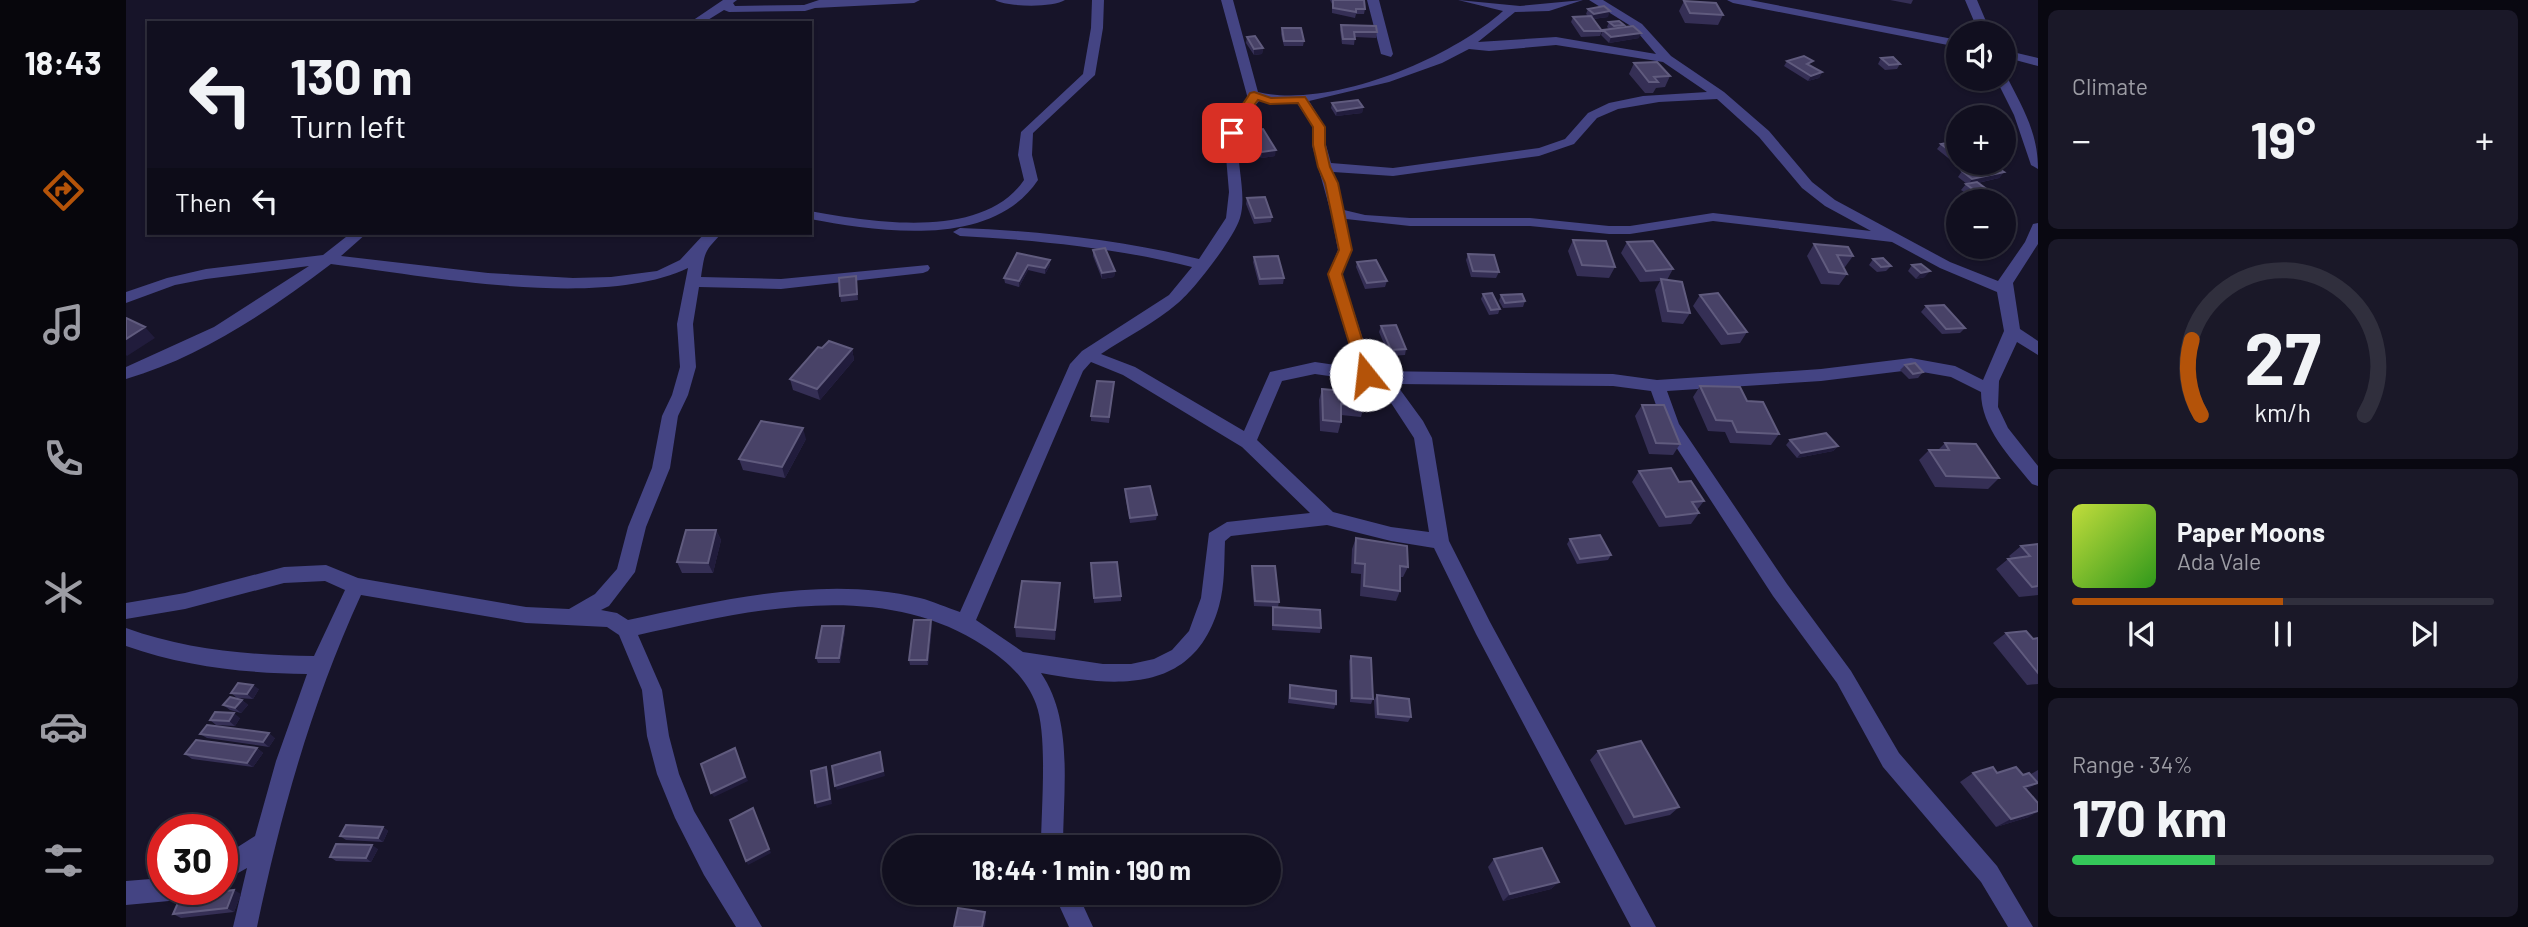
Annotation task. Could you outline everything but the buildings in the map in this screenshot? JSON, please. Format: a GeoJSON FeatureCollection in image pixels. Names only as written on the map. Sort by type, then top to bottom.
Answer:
{"type":"FeatureCollection","features":[{"type":"Feature","properties":{"kind":"street"},"geometry":{"type":"LineString","coordinates":[[698,21],[730,5],[751,0]]}},
{"type":"Feature","properties":{"kind":"street"},"geometry":{"type":"LineString","coordinates":[[817,6],[831,0]]}},
{"type":"Feature","properties":{"kind":"street"},"geometry":{"type":"LineString","coordinates":[[730,5],[817,6],[914,0]]}},
{"type":"Feature","properties":{"kind":"street"},"geometry":{"type":"LineString","coordinates":[[1001,0],[1059,0]]}},
{"type":"Feature","properties":{"kind":"street"},"geometry":{"type":"LineString","coordinates":[[812,215],[884,226],[940,225],[995,212],[1020,196],[1031,180],[1025,155],[1027,132],[1089,75],[1097,28],[1098,0]]}},
{"type":"Feature","properties":{"kind":"street"},"geometry":{"type":"LineString","coordinates":[[966,621],[1076,368],[1088,355],[1174,299],[1204,265],[1233,218],[1236,192],[1232,133],[1235,122],[1251,103],[1254,95],[1227,0]]}},
{"type":"Feature","properties":{"kind":"street"},"geometry":{"type":"LineString","coordinates":[[1373,0],[1387,54]]}},
{"type":"Feature","properties":{"kind":"street"},"geometry":{"type":"LineString","coordinates":[[1464,0],[1512,9],[1545,9],[1577,0]]}},
{"type":"Feature","properties":{"kind":"street"},"geometry":{"type":"LineString","coordinates":[[1595,0],[1638,26],[1667,59],[1720,95],[1764,134],[1807,185],[1830,203],[1945,265],[2004,289]]}},
{"type":"Feature","properties":{"kind":"street"},"geometry":{"type":"LineString","coordinates":[[1733,0],[1946,42]]}},
{"type":"Feature","properties":{"kind":"street"},"geometry":{"type":"LineString","coordinates":[[1971,0],[1980,21]]}},
{"type":"Feature","properties":{"kind":"street"},"geometry":{"type":"LineString","coordinates":[[1254,95],[1270,101],[1301,99],[1382,80],[1439,59],[1467,45],[1512,9]]}},
{"type":"Feature","properties":{"kind":"street"},"geometry":{"type":"LineString","coordinates":[[1467,45],[1489,47],[1556,41],[1667,59]]}},
{"type":"Feature","properties":{"kind":"street"},"geometry":{"type":"LineString","coordinates":[[2016,56],[2038,62]]}},
{"type":"Feature","properties":{"kind":"street"},"geometry":{"type":"LineString","coordinates":[[2008,91],[2020,115],[2038,165]]}},
{"type":"Feature","properties":{"kind":"street"},"geometry":{"type":"LineString","coordinates":[[1324,167],[1393,172],[1539,152],[1570,142],[1589,117],[1603,110],[1648,101],[1720,95]]}},
{"type":"Feature","properties":{"kind":"street"},"geometry":{"type":"LineString","coordinates":[[1301,99],[1319,127],[1324,167],[1332,183],[1338,213],[1345,250],[1335,274],[1374,376],[1417,425],[1423,438],[1440,541],[1483,628],[1644,927]]}},
{"type":"Feature","properties":{"kind":"street"},"geometry":{"type":"LineString","coordinates":[[1338,213],[1365,219],[1410,222],[1530,222],[1609,230],[1630,230],[1713,217],[1891,238]]}},
{"type":"Feature","properties":{"kind":"street"},"geometry":{"type":"LineString","coordinates":[[2038,227],[2036,236],[2006,280],[2004,289],[2013,332],[1988,389],[1989,407],[2007,439],[2038,479]]}},
{"type":"Feature","properties":{"kind":"street"},"geometry":{"type":"LineString","coordinates":[[960,232],[1097,243],[1204,265]]}},
{"type":"Feature","properties":{"kind":"street"},"geometry":{"type":"LineString","coordinates":[[126,373],[187,349],[222,330],[328,259],[358,235]]}},
{"type":"Feature","properties":{"kind":"street"},"geometry":{"type":"LineString","coordinates":[[126,298],[172,281],[206,274],[328,259],[488,278],[573,283],[611,282],[660,275],[685,263],[706,239]]}},
{"type":"Feature","properties":{"kind":"street"},"geometry":{"type":"LineString","coordinates":[[569,619],[602,600],[626,572],[637,527],[661,468],[670,416],[688,368],[685,324],[691,282],[706,239]]}},
{"type":"Feature","properties":{"kind":"street"},"geometry":{"type":"LineString","coordinates":[[691,282],[781,284],[923,268]]}},
{"type":"Feature","properties":{"kind":"street"},"geometry":{"type":"LineString","coordinates":[[2013,332],[2038,349]]}},
{"type":"Feature","properties":{"kind":"street"},"geometry":{"type":"LineString","coordinates":[[1088,355],[1129,371],[1248,442],[1327,518]]}},
{"type":"Feature","properties":{"kind":"street"},"geometry":{"type":"LineString","coordinates":[[1248,442],[1276,376],[1315,368],[1374,376],[1613,380],[1657,386],[1821,375],[1911,364],[1955,372],[1988,389]]}},
{"type":"Feature","properties":{"kind":"street"},"geometry":{"type":"LineString","coordinates":[[1657,386],[1671,426],[1780,590],[1844,677],[1891,760],[1989,874],[2021,927]]}},
{"type":"Feature","properties":{"kind":"street"},"geometry":{"type":"LineString","coordinates":[[1018,660],[1093,673],[1126,675],[1173,661],[1189,650],[1209,610],[1215,576],[1216,538],[1227,529],[1327,518],[1391,534],[1440,541]]}},
{"type":"Feature","properties":{"kind":"street"},"geometry":{"type":"LineString","coordinates":[[126,611],[185,601],[284,575],[327,573],[356,586],[526,615],[610,619],[626,629],[652,690],[658,736],[668,775],[686,818],[712,867],[750,927]]}},
{"type":"Feature","properties":{"kind":"street"},"geometry":{"type":"LineString","coordinates":[[245,927],[263,844],[320,665],[356,586]]}},
{"type":"Feature","properties":{"kind":"street"},"geometry":{"type":"LineString","coordinates":[[626,629],[726,607],[821,595],[898,601],[966,621],[1018,660],[1050,706],[1052,835]]}},
{"type":"Feature","properties":{"kind":"street"},"geometry":{"type":"LineString","coordinates":[[126,637],[175,651],[238,664],[320,665]]}},
{"type":"Feature","properties":{"kind":"street"},"geometry":{"type":"LineString","coordinates":[[238,860],[263,844]]}},
{"type":"Feature","properties":{"kind":"street"},"geometry":{"type":"LineString","coordinates":[[126,893],[147,891]]}},
{"type":"Feature","properties":{"kind":"street"},"geometry":{"type":"LineString","coordinates":[[1070,905],[1081,927]]}},
{"type":"Feature","properties":{"kind":"route"},"geometry":{"type":"LineString","coordinates":[[1232,133],[1235,122],[1254,99],[1254,95],[1261,99],[1281,102],[1301,99],[1313,114],[1319,127],[1319,145],[1324,167],[1332,183],[1345,250],[1335,274],[1366,375]]}}]}
